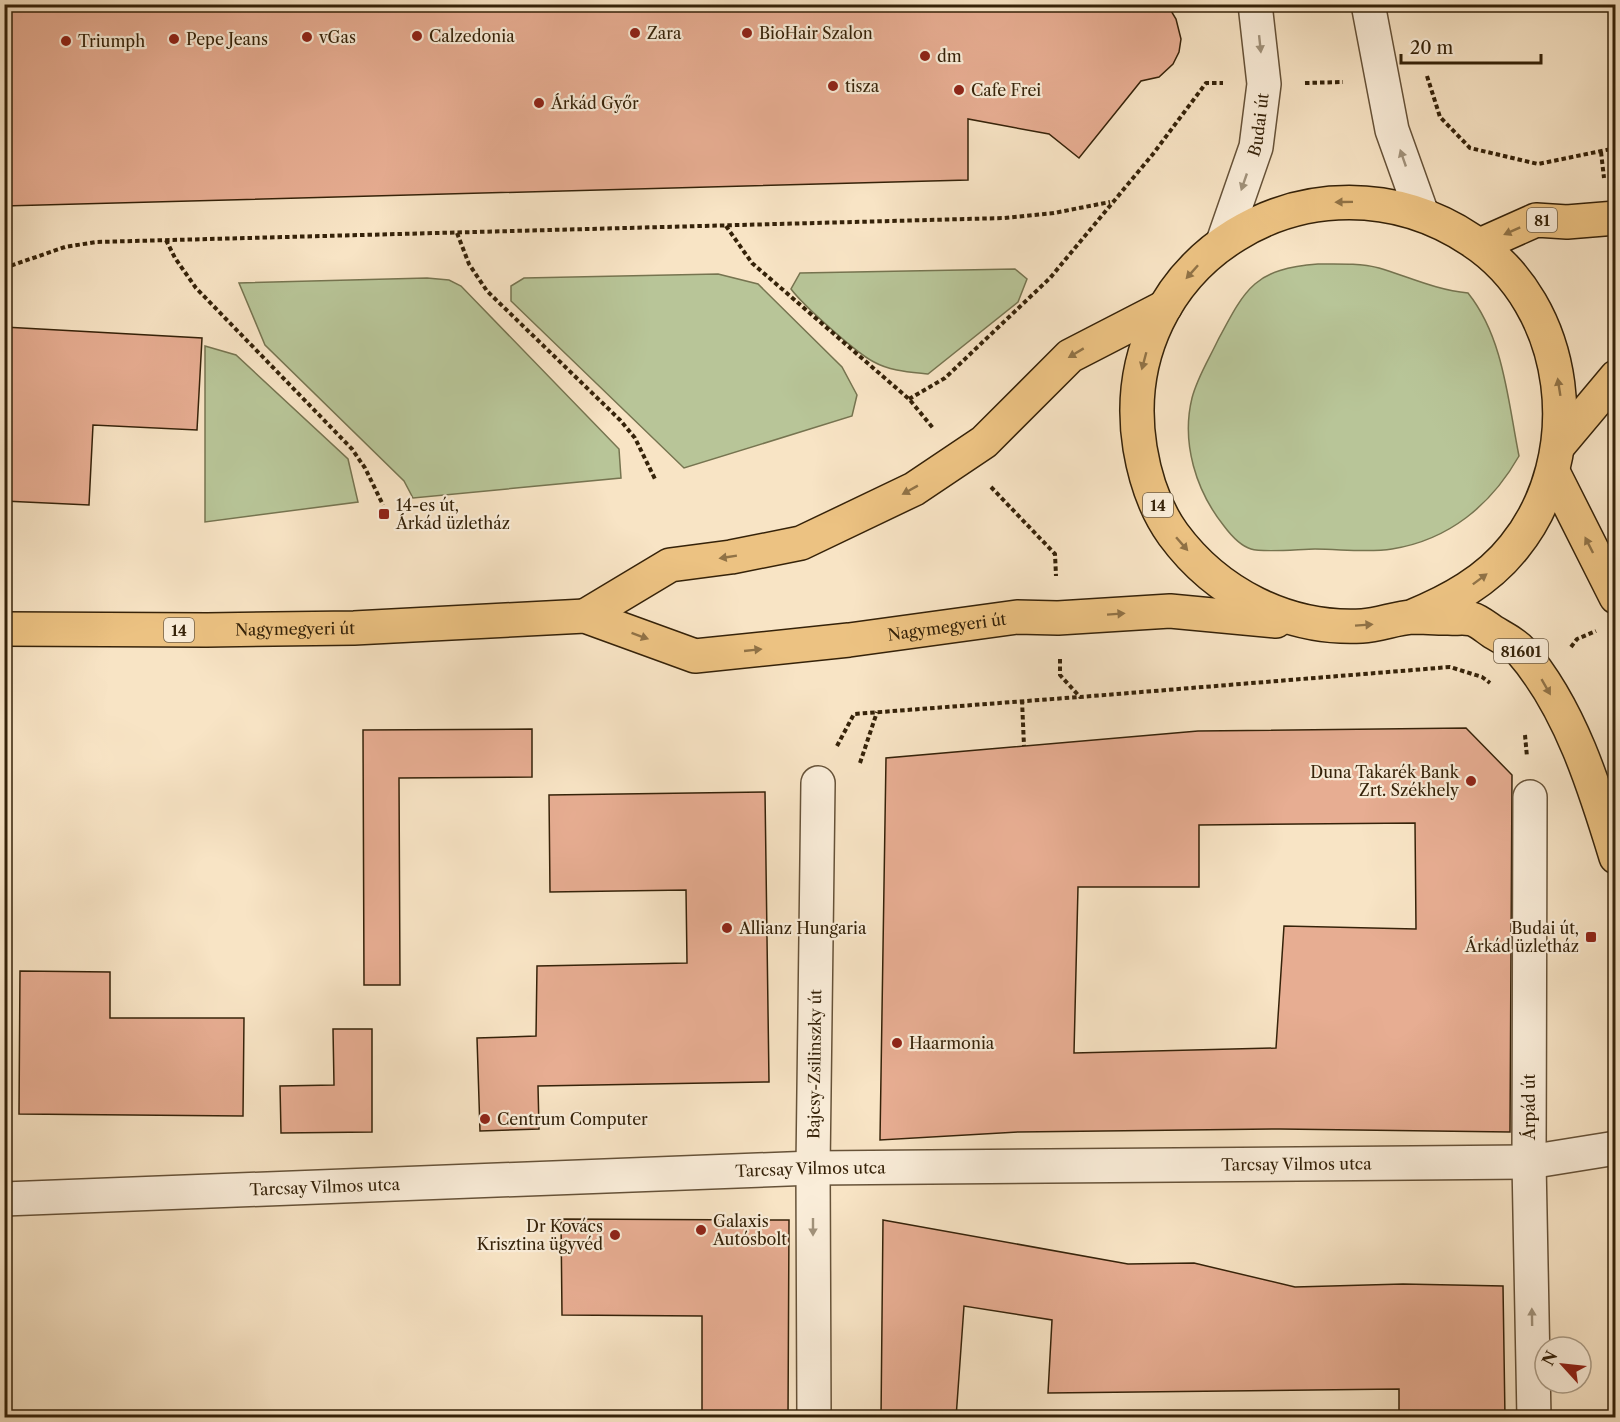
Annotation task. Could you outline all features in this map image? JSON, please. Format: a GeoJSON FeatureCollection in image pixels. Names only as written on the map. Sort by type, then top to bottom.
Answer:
{"type":"FeatureCollection","features":[{"type":"Feature","properties":{"kind":"main road","name":"14"},"geometry":{"type":"LineString","coordinates":[[1371,202],[1422,214],[1452,227],[1480,245],[1512,277],[1536,314],[1554,356],[1561,400],[1556,458],[1537,511],[1515,547],[1484,577],[1458,595],[1411,617],[1364,626],[1317,624],[1260,608],[1210,576],[1171,532],[1145,479],[1136,420],[1142,362],[1165,307],[1191,271],[1223,242],[1269,216],[1319,203],[1371,202]]}},
{"type":"Feature","properties":{"kind":"main road","name":"81"},"geometry":{"type":"LineString","coordinates":[[1480,245],[1536,220],[1567,222],[1616,218]]}},
{"type":"Feature","properties":{"kind":"main road","name":"Nagymegyeri út"},"geometry":{"type":"LineString","coordinates":[[585,616],[670,565],[731,557],[801,543],[914,489],[984,442],[1070,356],[1165,307]]}},
{"type":"Feature","properties":{"kind":"main road"},"geometry":{"type":"LineString","coordinates":[[1616,377],[1556,458],[1616,597]]}},
{"type":"Feature","properties":{"kind":"main road","name":"Nagymegyeri út"},"geometry":{"type":"LineString","coordinates":[[4,629],[343,628],[585,616],[695,656],[849,640],[1017,617],[1058,618],[1170,611],[1317,624]]}},
{"type":"Feature","properties":{"kind":"main road","name":"81601"},"geometry":{"type":"LineString","coordinates":[[1411,617],[1472,619],[1518,648],[1543,681],[1582,754],[1616,857]]}},
{"type":"Feature","properties":{"kind":"street","name":"Budai út"},"geometry":{"type":"LineString","coordinates":[[1223,242],[1256,147],[1264,84],[1255,4]]}},
{"type":"Feature","properties":{"kind":"street"},"geometry":{"type":"LineString","coordinates":[[1368,4],[1392,129],[1422,214]]}},
{"type":"Feature","properties":{"kind":"street","name":"Bajcsy-Zsilinszky út"},"geometry":{"type":"LineString","coordinates":[[814,1418],[813,1168],[818,783]]}},
{"type":"Feature","properties":{"kind":"street","name":"Árpád út"},"geometry":{"type":"LineString","coordinates":[[1530,797],[1529,1162],[1534,1418]]}},
{"type":"Feature","properties":{"kind":"street"},"geometry":{"type":"LineString","coordinates":[[1583,1154],[1616,1127]]}},
{"type":"Feature","properties":{"kind":"street","name":"Tarcsay Vilmos utca"},"geometry":{"type":"LineString","coordinates":[[4,1199],[813,1168],[1529,1162],[1616,1148]]}},
{"type":"Feature","properties":{"kind":"path"},"geometry":{"type":"LineString","coordinates":[[1427,79],[1440,117],[1470,148],[1538,164],[1616,148]]}},
{"type":"Feature","properties":{"kind":"path"},"geometry":{"type":"LineString","coordinates":[[726,226],[752,263],[909,399],[945,378],[1050,278],[1110,202],[1153,154],[1206,83],[1264,84],[1344,81]]}},
{"type":"Feature","properties":{"kind":"path"},"geometry":{"type":"LineString","coordinates":[[4,268],[59,248],[81,244],[1004,218],[1054,213],[1110,202]]}},
{"type":"Feature","properties":{"kind":"path"},"geometry":{"type":"LineString","coordinates":[[456,233],[469,264],[487,291],[620,420],[635,438],[655,479]]}},
{"type":"Feature","properties":{"kind":"path"},"geometry":{"type":"LineString","coordinates":[[166,240],[195,288],[351,449],[365,468],[383,505]]}},
{"type":"Feature","properties":{"kind":"path"},"geometry":{"type":"LineString","coordinates":[[994,490],[1055,554],[1060,675],[1080,697]]}},
{"type":"Feature","properties":{"kind":"path"},"geometry":{"type":"LineString","coordinates":[[854,714],[1450,667],[1482,676],[1500,689]]}},
{"type":"Feature","properties":{"kind":"path"},"geometry":{"type":"LineString","coordinates":[[1022,700],[1024,746]]}},
{"type":"Feature","properties":{"kind":"path"},"geometry":{"type":"LineString","coordinates":[[860,763],[877,712]]}},
{"type":"Feature","properties":{"kind":"path"},"geometry":{"type":"LineString","coordinates":[[1524,733],[1530,797]]}},
{"type":"Feature","properties":{"kind":"green space"},"geometry":{"type":"Polygon","coordinates":[[[1318,264],[1371,266],[1434,286],[1468,293],[1490,330],[1503,371],[1519,456],[1508,474],[1482,505],[1450,529],[1432,538],[1383,550],[1264,551],[1251,549],[1240,543],[1224,526],[1206,498],[1199,482],[1193,466],[1188,432],[1192,398],[1200,376],[1228,322],[1245,294],[1266,276],[1318,264]]]}},
{"type":"Feature","properties":{"kind":"green space"},"geometry":{"type":"Polygon","coordinates":[[[1015,269],[1027,279],[1018,302],[928,374],[900,371],[874,362],[830,328],[791,289],[800,273],[1015,269]]]}},
{"type":"Feature","properties":{"kind":"green space"},"geometry":{"type":"Polygon","coordinates":[[[718,274],[758,284],[842,367],[857,395],[852,416],[684,468],[511,301],[511,286],[524,278],[718,274]]]}},
{"type":"Feature","properties":{"kind":"green space"},"geometry":{"type":"Polygon","coordinates":[[[427,278],[449,280],[461,286],[619,449],[621,478],[413,498],[404,481],[265,345],[239,283],[427,278]]]}},
{"type":"Feature","properties":{"kind":"green space"},"geometry":{"type":"Polygon","coordinates":[[[205,346],[236,355],[348,459],[358,502],[205,522],[205,346]]]}},
{"type":"Feature","properties":{"kind":"building","name":"Árkád Győr"},"geometry":{"type":"Polygon","coordinates":[[[4,4],[1167,4],[1176,19],[1181,39],[1179,52],[1173,64],[1159,77],[1141,81],[1079,158],[1049,134],[968,119],[968,180],[4,206],[4,4]]]}},
{"type":"Feature","properties":{"kind":"building"},"geometry":{"type":"Polygon","coordinates":[[[4,327],[202,338],[197,430],[93,425],[89,505],[4,501],[4,327]]]}},
{"type":"Feature","properties":{"kind":"building"},"geometry":{"type":"Polygon","coordinates":[[[1466,728],[1512,775],[1510,1132],[1280,1129],[1018,1132],[880,1140],[886,758],[1198,731],[1466,728]],[[1415,823],[1199,825],[1199,887],[1078,887],[1074,1053],[1276,1048],[1284,926],[1416,929],[1415,823]]]}},
{"type":"Feature","properties":{"kind":"building"},"geometry":{"type":"Polygon","coordinates":[[[532,729],[532,777],[399,778],[400,985],[364,985],[363,730],[532,729]]]}},
{"type":"Feature","properties":{"kind":"building","name":"Allianz Hungaria"},"geometry":{"type":"Polygon","coordinates":[[[765,792],[769,1082],[538,1086],[539,1129],[480,1131],[477,1038],[536,1036],[537,966],[687,963],[686,890],[550,892],[549,795],[765,792]]]}},
{"type":"Feature","properties":{"kind":"building"},"geometry":{"type":"Polygon","coordinates":[[[20,971],[110,972],[110,1018],[244,1018],[243,1116],[19,1114],[20,971]]]}},
{"type":"Feature","properties":{"kind":"building"},"geometry":{"type":"Polygon","coordinates":[[[333,1029],[372,1029],[372,1132],[281,1133],[280,1086],[334,1085],[333,1029]]]}},
{"type":"Feature","properties":{"kind":"building"},"geometry":{"type":"Polygon","coordinates":[[[561,1219],[789,1220],[788,1418],[702,1418],[702,1316],[562,1315],[561,1219]]]}},
{"type":"Feature","properties":{"kind":"building"},"geometry":{"type":"Polygon","coordinates":[[[883,1220],[1128,1264],[1194,1263],[1295,1287],[1403,1284],[1503,1286],[1505,1418],[1399,1418],[1399,1389],[1048,1393],[1052,1320],[964,1306],[956,1418],[881,1418],[883,1220]]]}},
{"type":"Feature","properties":{"kind":"place","name":"Zara"},"geometry":{"type":"Point","coordinates":[635,33]}},
{"type":"Feature","properties":{"kind":"place","name":"BioHair Szalon"},"geometry":{"type":"Point","coordinates":[747,33]}},
{"type":"Feature","properties":{"kind":"place","name":"Calzedonia"},"geometry":{"type":"Point","coordinates":[417,36]}},
{"type":"Feature","properties":{"kind":"place","name":"vGas"},"geometry":{"type":"Point","coordinates":[307,37]}},
{"type":"Feature","properties":{"kind":"place","name":"Pepe Jeans"},"geometry":{"type":"Point","coordinates":[174,39]}},
{"type":"Feature","properties":{"kind":"place","name":"Triumph"},"geometry":{"type":"Point","coordinates":[66,41]}},
{"type":"Feature","properties":{"kind":"place","name":"dm"},"geometry":{"type":"Point","coordinates":[925,56]}},
{"type":"Feature","properties":{"kind":"place","name":"tisza"},"geometry":{"type":"Point","coordinates":[833,86]}},
{"type":"Feature","properties":{"kind":"place","name":"Cafe Frei"},"geometry":{"type":"Point","coordinates":[959,90]}},
{"type":"Feature","properties":{"kind":"place","name":"Árkád Győr"},"geometry":{"type":"Point","coordinates":[539,103]}},
{"type":"Feature","properties":{"kind":"place","name":"14-es út, Árkád üzletház"},"geometry":{"type":"Point","coordinates":[384,514]}},
{"type":"Feature","properties":{"kind":"place","name":"Duna Takarék Bank Zrt. Székhely"},"geometry":{"type":"Point","coordinates":[1471,781]}},
{"type":"Feature","properties":{"kind":"place","name":"Allianz Hungaria"},"geometry":{"type":"Point","coordinates":[727,928]}},
{"type":"Feature","properties":{"kind":"place","name":"Budai út, Árkád üzletház"},"geometry":{"type":"Point","coordinates":[1591,937]}},
{"type":"Feature","properties":{"kind":"place","name":"Haarmonia"},"geometry":{"type":"Point","coordinates":[897,1043]}},
{"type":"Feature","properties":{"kind":"place","name":"Centrum Computer"},"geometry":{"type":"Point","coordinates":[485,1119]}},
{"type":"Feature","properties":{"kind":"place","name":"Galaxis Autósbolt"},"geometry":{"type":"Point","coordinates":[701,1230]}},
{"type":"Feature","properties":{"kind":"place","name":"Dr Kovács Krisztina ügyvéd"},"geometry":{"type":"Point","coordinates":[615,1235]}}]}
